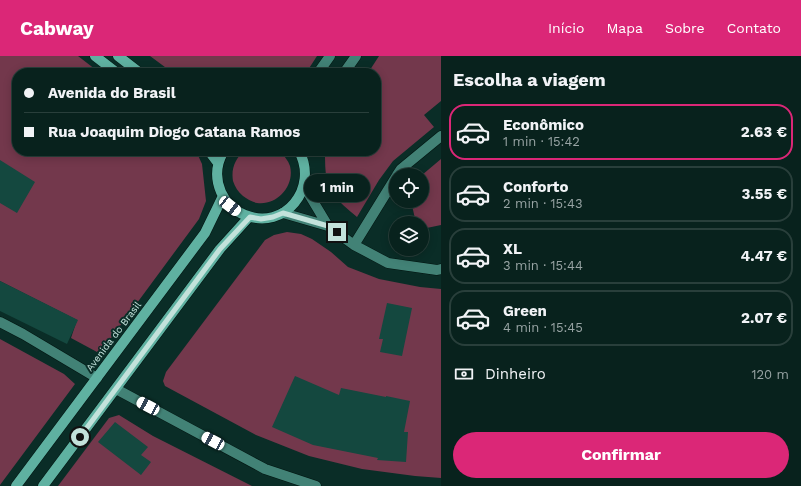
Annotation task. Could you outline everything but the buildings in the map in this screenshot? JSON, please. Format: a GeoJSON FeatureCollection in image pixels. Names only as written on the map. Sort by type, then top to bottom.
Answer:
{"type":"FeatureCollection","features":[{"type":"Feature","properties":{"kind":"main road"},"geometry":{"type":"LineString","coordinates":[[95,56],[111,68]]}},
{"type":"Feature","properties":{"kind":"main road"},"geometry":{"type":"LineString","coordinates":[[118,56],[134,68]]}},
{"type":"Feature","properties":{"kind":"main road"},"geometry":{"type":"LineString","coordinates":[[212,156],[218,163]]}},
{"type":"Feature","properties":{"kind":"main road"},"geometry":{"type":"LineString","coordinates":[[222,156],[218,163],[217,174],[218,186],[223,196],[230,206],[239,213],[261,219],[273,217],[283,213],[300,197],[306,174],[302,156]]}},
{"type":"Feature","properties":{"kind":"main road","name":"Avenida do Brasil"},"geometry":{"type":"LineString","coordinates":[[16,486],[205,233],[223,196]]}},
{"type":"Feature","properties":{"kind":"main road"},"geometry":{"type":"LineString","coordinates":[[43,486],[220,249],[250,217]]}},
{"type":"Feature","properties":{"kind":"street"},"geometry":{"type":"LineString","coordinates":[[322,68],[330,56]]}},
{"type":"Feature","properties":{"kind":"street"},"geometry":{"type":"LineString","coordinates":[[348,68],[356,56]]}},
{"type":"Feature","properties":{"kind":"street"},"geometry":{"type":"LineString","coordinates":[[402,168],[441,136]]}},
{"type":"Feature","properties":{"kind":"street"},"geometry":{"type":"LineString","coordinates":[[304,186],[328,226]]}},
{"type":"Feature","properties":{"kind":"street"},"geometry":{"type":"LineString","coordinates":[[354,245],[389,189]]}},
{"type":"Feature","properties":{"kind":"street"},"geometry":{"type":"LineString","coordinates":[[283,213],[328,226],[354,245],[388,263],[437,270],[441,269]]}},
{"type":"Feature","properties":{"kind":"street"},"geometry":{"type":"LineString","coordinates":[[0,322],[97,378]]}},
{"type":"Feature","properties":{"kind":"street"},"geometry":{"type":"LineString","coordinates":[[116,389],[265,469],[292,486]]}},
{"type":"Feature","properties":{"kind":"street"},"geometry":{"type":"LineString","coordinates":[[265,469],[316,486]]}},
{"type":"Feature","properties":{"kind":"shaded area"},"geometry":{"type":"Polygon","coordinates":[[[0,56],[78,56],[94,68],[12,68],[12,156],[198,156],[202,164],[206,201],[199,219],[106,345],[97,352],[71,338],[77,320],[0,281],[0,56]]]}},
{"type":"Feature","properties":{"kind":"shaded area"},"geometry":{"type":"Polygon","coordinates":[[[150,56],[317,56],[309,68],[166,68],[150,56]]]}},
{"type":"Feature","properties":{"kind":"shaded area"},"geometry":{"type":"Polygon","coordinates":[[[379,56],[441,56],[441,101],[424,115],[434,127],[393,161],[379,180],[357,217],[339,201],[329,187],[327,182],[325,156],[381,156],[381,68],[371,68],[379,56]]]}},
{"type":"Feature","properties":{"kind":"shaded area"},"geometry":{"type":"Polygon","coordinates":[[[284,156],[290,166],[291,173],[290,181],[283,193],[278,198],[264,203],[251,201],[241,194],[233,181],[233,168],[238,157],[284,156]]]}},
{"type":"Feature","properties":{"kind":"shaded area"},"geometry":{"type":"Polygon","coordinates":[[[441,159],[441,225],[429,228],[429,216],[414,216],[413,208],[429,208],[429,169],[441,159]]]}},
{"type":"Feature","properties":{"kind":"shaded area"},"geometry":{"type":"Polygon","coordinates":[[[287,232],[301,234],[312,239],[331,252],[348,267],[379,279],[420,287],[441,289],[441,478],[362,469],[309,456],[256,435],[165,386],[163,381],[166,372],[265,240],[274,235],[287,232]]]}},
{"type":"Feature","properties":{"kind":"shaded area"},"geometry":{"type":"Polygon","coordinates":[[[0,339],[64,374],[75,384],[0,485],[0,339]]]}},
{"type":"Feature","properties":{"kind":"shaded area"},"geometry":{"type":"Polygon","coordinates":[[[119,415],[153,436],[252,486],[58,486],[109,418],[119,415]]]}},
{"type":"Feature","properties":{"kind":"route"},"geometry":{"type":"LineString","coordinates":[[80,437],[220,249],[250,217],[261,219],[273,217],[283,213],[328,226],[337,232]]}}]}
